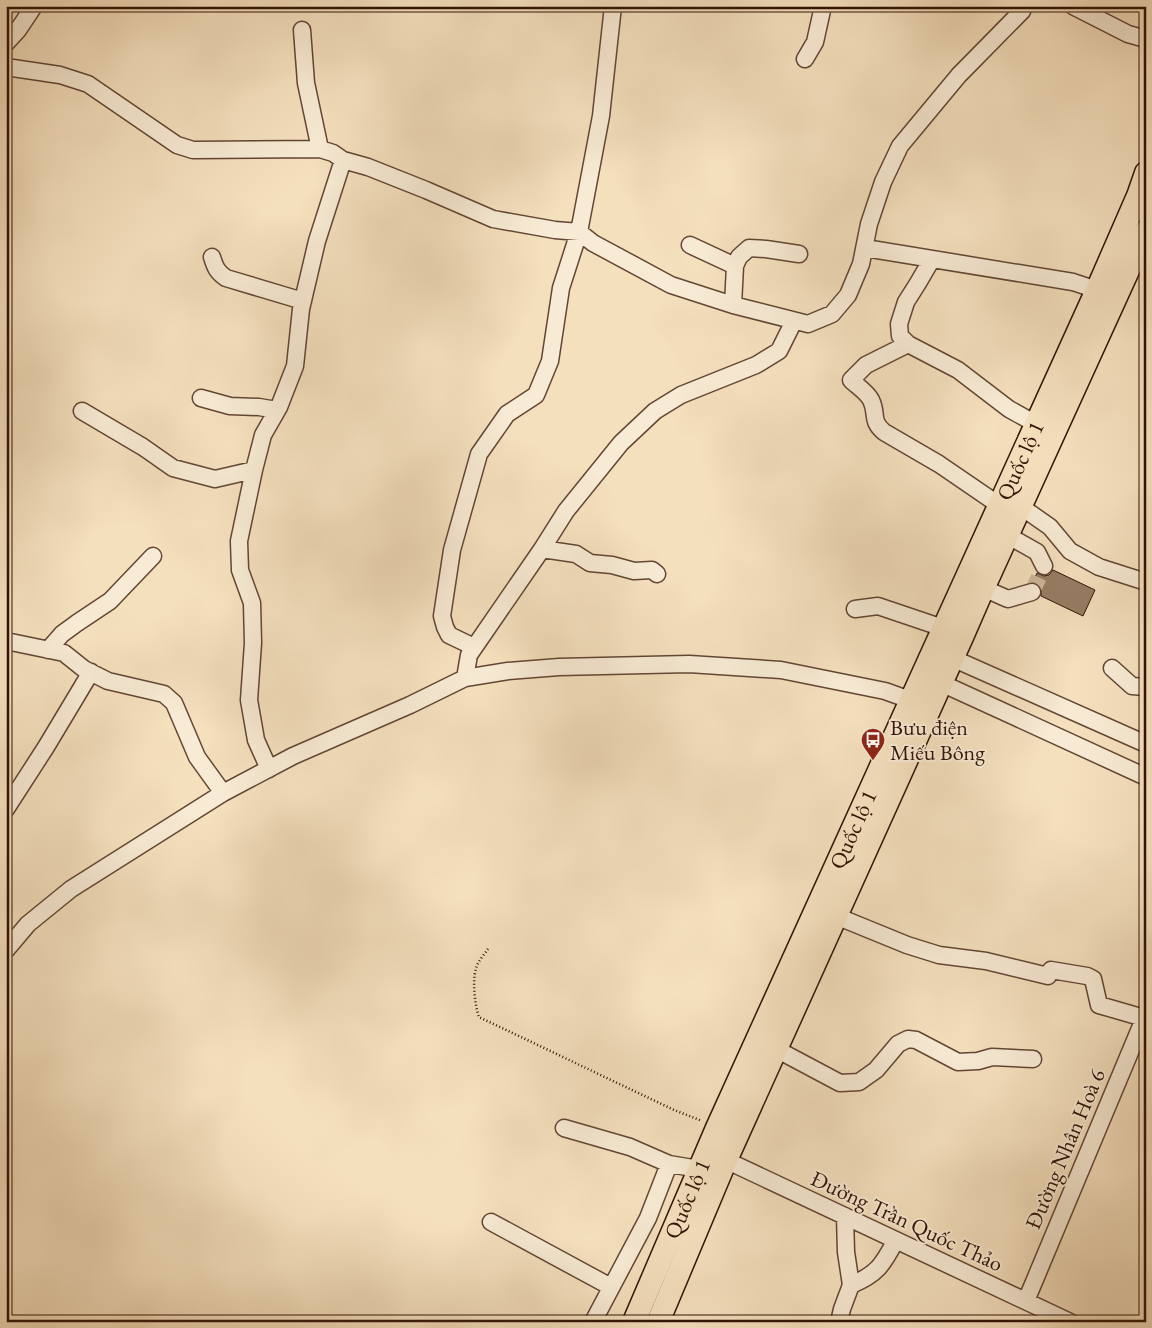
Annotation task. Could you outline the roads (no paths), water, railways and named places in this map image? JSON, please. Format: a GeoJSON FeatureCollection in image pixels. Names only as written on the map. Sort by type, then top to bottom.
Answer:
{"type":"FeatureCollection","features":[{"type":"Feature","properties":{"kind":"highway","name":"Quốc lộ 1"},"geometry":{"type":"LineString","coordinates":[[1010,505],[1036,424],[1097,290],[1138,196],[1146,172]]}},
{"type":"Feature","properties":{"kind":"highway","name":"Quốc lộ 1"},"geometry":{"type":"LineString","coordinates":[[634,1322],[710,1160],[776,1049],[836,916],[919,706],[943,628],[998,530],[1146,232]]}},
{"type":"Feature","properties":{"kind":"highway","name":"Quốc lộ 1"},"geometry":{"type":"LineString","coordinates":[[658,1322],[710,1160],[717,1128],[919,706],[941,683],[983,588],[998,530]]}},
{"type":"Feature","properties":{"kind":"street"},"geometry":{"type":"LineString","coordinates":[[6,43],[18,30],[34,6]]}},
{"type":"Feature","properties":{"kind":"street"},"geometry":{"type":"LineString","coordinates":[[474,647],[450,635],[445,627],[442,616],[452,550],[479,454],[507,414],[536,395],[550,361],[561,288],[579,232],[601,116],[613,6]]}},
{"type":"Feature","properties":{"kind":"street"},"geometry":{"type":"LineString","coordinates":[[805,59],[816,42],[823,6]]}},
{"type":"Feature","properties":{"kind":"street"},"geometry":{"type":"LineString","coordinates":[[6,67],[60,75],[88,84],[177,145],[193,150],[320,149],[333,153],[343,160],[368,167],[426,190],[492,219],[555,230],[579,232],[593,243],[671,285],[733,305],[808,324],[832,314],[848,294],[862,264],[868,224],[883,182],[900,146],[959,75],[1022,11],[1024,6]]}},
{"type":"Feature","properties":{"kind":"street"},"geometry":{"type":"LineString","coordinates":[[1073,6],[1128,34],[1146,39]]}},
{"type":"Feature","properties":{"kind":"street"},"geometry":{"type":"LineString","coordinates":[[302,30],[306,84],[320,149]]}},
{"type":"Feature","properties":{"kind":"street"},"geometry":{"type":"LineString","coordinates":[[269,768],[256,740],[248,700],[253,643],[252,603],[240,570],[239,541],[263,435],[277,410],[295,366],[303,300],[317,241],[343,160]]}},
{"type":"Feature","properties":{"kind":"street"},"geometry":{"type":"LineString","coordinates":[[690,245],[734,266]]}},
{"type":"Feature","properties":{"kind":"street"},"geometry":{"type":"LineString","coordinates":[[733,305],[734,266],[739,257],[749,248],[799,254]]}},
{"type":"Feature","properties":{"kind":"street"},"geometry":{"type":"LineString","coordinates":[[865,248],[1074,282],[1097,290]]}},
{"type":"Feature","properties":{"kind":"street"},"geometry":{"type":"LineString","coordinates":[[212,257],[215,268],[226,278],[303,300]]}},
{"type":"Feature","properties":{"kind":"street"},"geometry":{"type":"LineString","coordinates":[[932,259],[906,302],[899,324],[900,336],[908,344],[958,370],[1009,409],[1036,424]]}},
{"type":"Feature","properties":{"kind":"street"},"geometry":{"type":"LineString","coordinates":[[466,678],[469,655],[474,647],[566,512],[621,443],[655,411],[681,394],[756,365],[780,351],[794,321]]}},
{"type":"Feature","properties":{"kind":"street"},"geometry":{"type":"LineString","coordinates":[[908,344],[866,365],[851,380],[870,397],[874,408],[874,418],[878,427],[938,464],[1050,527],[1070,551],[1099,567],[1146,582]]}},
{"type":"Feature","properties":{"kind":"street"},"geometry":{"type":"LineString","coordinates":[[201,398],[230,406],[277,410]]}},
{"type":"Feature","properties":{"kind":"street"},"geometry":{"type":"LineString","coordinates":[[82,411],[143,447],[173,468],[215,480],[254,470]]}},
{"type":"Feature","properties":{"kind":"street"},"geometry":{"type":"LineString","coordinates":[[998,530],[1037,552],[1044,566]]}},
{"type":"Feature","properties":{"kind":"street"},"geometry":{"type":"LineString","coordinates":[[542,549],[576,554],[590,563],[612,565],[634,571],[652,570],[657,574]]}},
{"type":"Feature","properties":{"kind":"street"},"geometry":{"type":"LineString","coordinates":[[48,650],[62,634],[110,601],[153,556]]}},
{"type":"Feature","properties":{"kind":"street"},"geometry":{"type":"LineString","coordinates":[[983,588],[1008,599],[1032,592]]}},
{"type":"Feature","properties":{"kind":"street"},"geometry":{"type":"LineString","coordinates":[[855,609],[878,606],[943,628]]}},
{"type":"Feature","properties":{"kind":"street"},"geometry":{"type":"LineString","coordinates":[[6,641],[64,653],[84,669],[108,681],[164,694],[174,704],[197,757],[223,793]]}},
{"type":"Feature","properties":{"kind":"street"},"geometry":{"type":"LineString","coordinates":[[952,658],[1146,744]]}},
{"type":"Feature","properties":{"kind":"street"},"geometry":{"type":"LineString","coordinates":[[6,950],[28,924],[72,889],[223,793],[292,756],[410,705],[466,678],[508,671],[559,667],[689,664],[781,670],[885,691],[919,706]]}},
{"type":"Feature","properties":{"kind":"street"},"geometry":{"type":"LineString","coordinates":[[1112,668],[1132,686],[1146,687]]}},
{"type":"Feature","properties":{"kind":"street"},"geometry":{"type":"LineString","coordinates":[[6,808],[46,747],[91,672]]}},
{"type":"Feature","properties":{"kind":"street"},"geometry":{"type":"LineString","coordinates":[[941,683],[1146,777]]}},
{"type":"Feature","properties":{"kind":"street"},"geometry":{"type":"LineString","coordinates":[[836,916],[907,945],[939,955],[986,961],[1048,976],[1048,972],[1051,970],[1086,976],[1093,979],[1099,1004],[1145,1016]]}},
{"type":"Feature","properties":{"kind":"street","name":"Đường Nhân Hoà 6"},"geometry":{"type":"LineString","coordinates":[[1026,1301],[1145,1016]]}},
{"type":"Feature","properties":{"kind":"street"},"geometry":{"type":"LineString","coordinates":[[776,1049],[840,1083],[860,1082],[876,1070],[898,1044],[908,1038],[916,1040],[958,1062],[978,1061],[992,1057],[1033,1059]]}},
{"type":"Feature","properties":{"kind":"street","name":"Đường Trần Quốc Thảo"},"geometry":{"type":"LineString","coordinates":[[564,1128],[630,1147],[670,1164],[710,1160],[845,1216],[1070,1322]]}},
{"type":"Feature","properties":{"kind":"street"},"geometry":{"type":"LineString","coordinates":[[594,1322],[648,1218],[670,1164]]}},
{"type":"Feature","properties":{"kind":"street"},"geometry":{"type":"LineString","coordinates":[[839,1322],[851,1285],[846,1252],[845,1216]]}},
{"type":"Feature","properties":{"kind":"street"},"geometry":{"type":"LineString","coordinates":[[491,1222],[611,1287]]}},
{"type":"Feature","properties":{"kind":"street"},"geometry":{"type":"LineString","coordinates":[[851,1285],[878,1269],[886,1259],[896,1240]]}},
{"type":"Feature","properties":{"kind":"tunnel"},"geometry":{"type":"LineString","coordinates":[[1032,592],[1044,566]]}},
{"type":"Feature","properties":{"kind":"place","name":"Bưu điện Miếu Bông"},"geometry":{"type":"Point","coordinates":[873,761]}}]}
